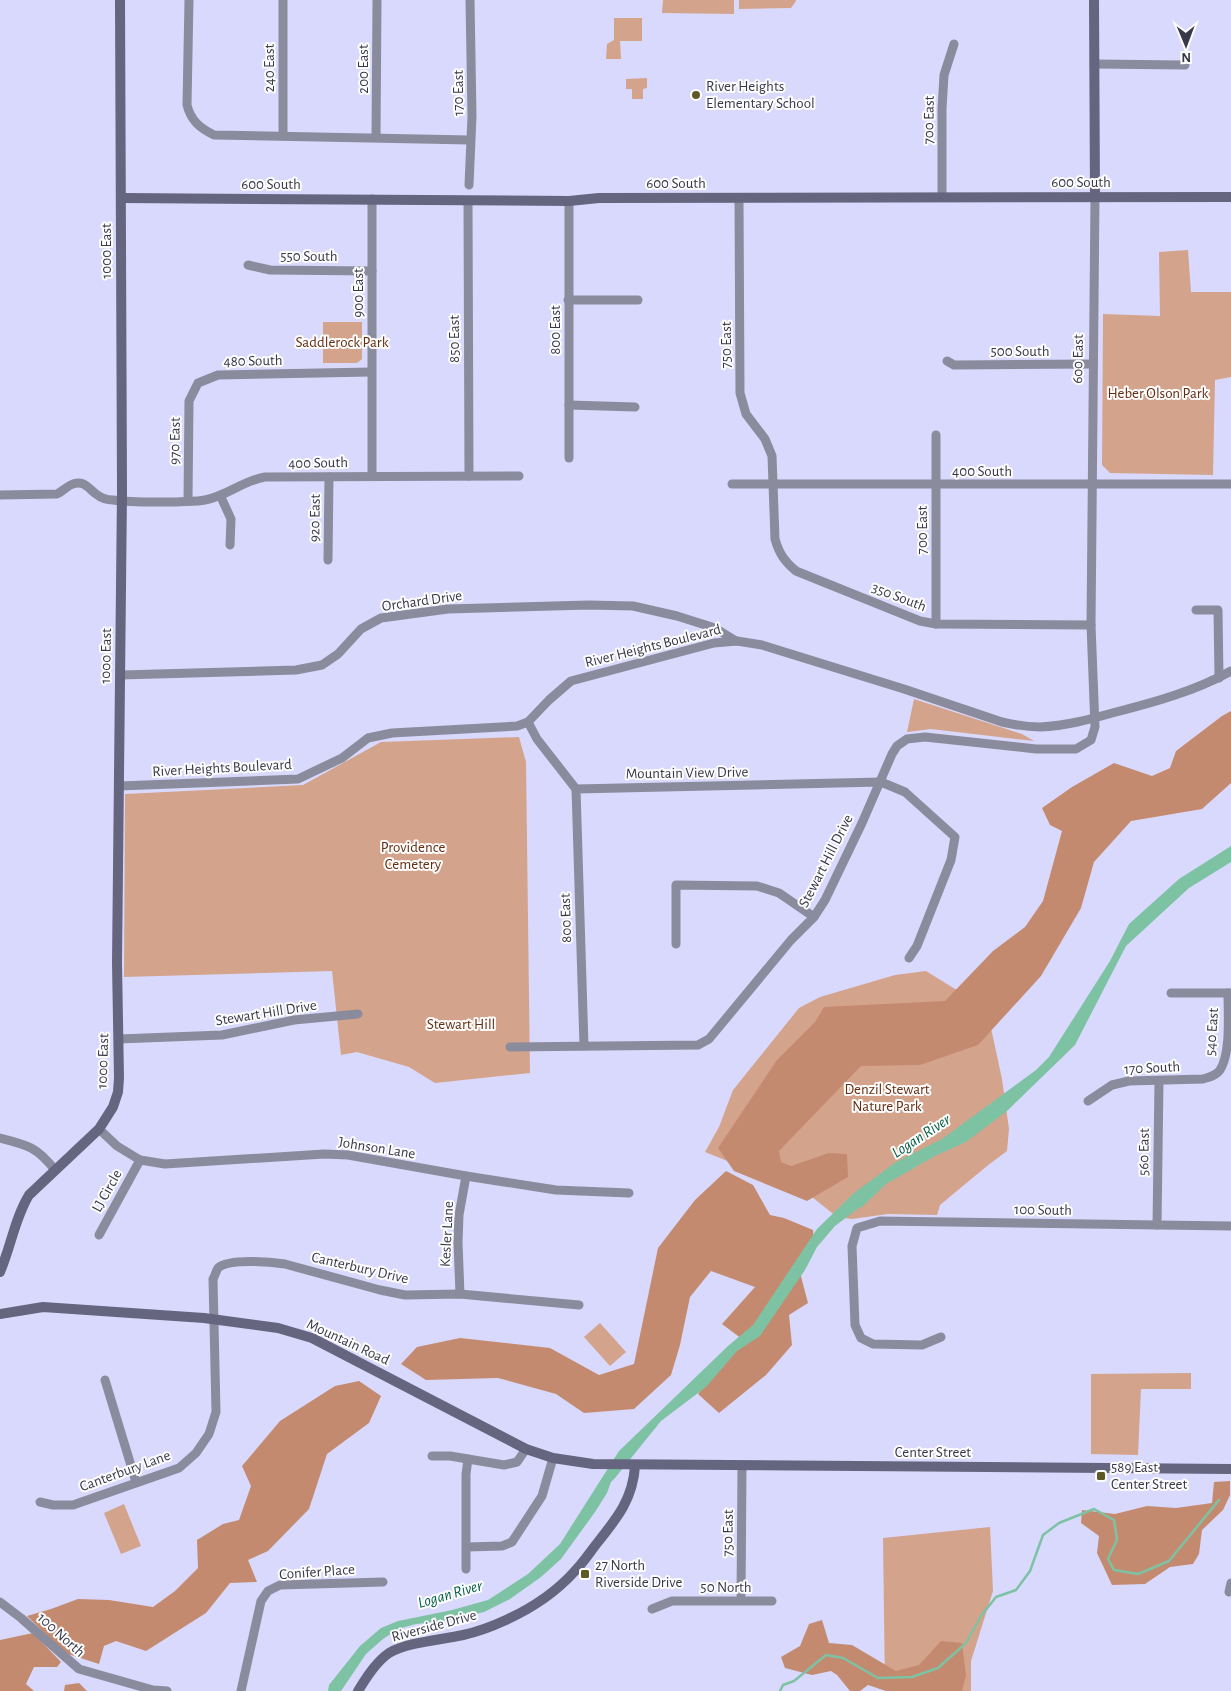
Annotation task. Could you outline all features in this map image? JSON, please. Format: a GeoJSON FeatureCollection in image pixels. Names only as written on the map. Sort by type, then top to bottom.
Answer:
{"type":"FeatureCollection","features":[{"type":"Feature","properties":{"kind":"street","name":"1000 East"},"geometry":{"type":"LineString","coordinates":[[0,1272],[9,1251],[21,1208],[29,1195],[100,1129],[113,1107],[118,1092],[122,501],[120,0]]}},
{"type":"Feature","properties":{"kind":"street"},"geometry":{"type":"LineString","coordinates":[[189,0],[189,114],[202,129],[214,135],[470,140]]}},
{"type":"Feature","properties":{"kind":"street","name":"240 East"},"geometry":{"type":"LineString","coordinates":[[283,0],[283,136]]}},
{"type":"Feature","properties":{"kind":"street","name":"200 East"},"geometry":{"type":"LineString","coordinates":[[376,138],[377,0]]}},
{"type":"Feature","properties":{"kind":"street","name":"170 East"},"geometry":{"type":"LineString","coordinates":[[469,185],[472,116],[470,0]]}},
{"type":"Feature","properties":{"kind":"street","name":"600 East"},"geometry":{"type":"LineString","coordinates":[[1094,0],[1095,197],[1091,625],[1095,718]]}},
{"type":"Feature","properties":{"kind":"street","name":"700 East"},"geometry":{"type":"LineString","coordinates":[[942,197],[942,101],[944,75],[954,44]]}},
{"type":"Feature","properties":{"kind":"street"},"geometry":{"type":"LineString","coordinates":[[1094,64],[1184,65]]}},
{"type":"Feature","properties":{"kind":"street","name":"600 South"},"geometry":{"type":"LineString","coordinates":[[121,198],[569,201],[599,198],[1231,197]]}},
{"type":"Feature","properties":{"kind":"street","name":"750 East"},"geometry":{"type":"LineString","coordinates":[[739,198],[740,393],[746,414],[765,438],[772,456],[774,484]]}},
{"type":"Feature","properties":{"kind":"street","name":"900 East"},"geometry":{"type":"LineString","coordinates":[[372,199],[372,476]]}},
{"type":"Feature","properties":{"kind":"street","name":"850 East"},"geometry":{"type":"LineString","coordinates":[[468,201],[469,476]]}},
{"type":"Feature","properties":{"kind":"street","name":"800 East"},"geometry":{"type":"LineString","coordinates":[[569,201],[569,458]]}},
{"type":"Feature","properties":{"kind":"street","name":"550 South"},"geometry":{"type":"LineString","coordinates":[[248,265],[270,270],[372,270]]}},
{"type":"Feature","properties":{"kind":"street"},"geometry":{"type":"LineString","coordinates":[[568,300],[638,300]]}},
{"type":"Feature","properties":{"kind":"street","name":"500 South"},"geometry":{"type":"LineString","coordinates":[[947,361],[954,365],[1093,364]]}},
{"type":"Feature","properties":{"kind":"street","name":"480 South"},"geometry":{"type":"LineString","coordinates":[[198,383],[218,375],[371,372]]}},
{"type":"Feature","properties":{"kind":"street","name":"970 East"},"geometry":{"type":"LineString","coordinates":[[188,501],[189,401],[198,383]]}},
{"type":"Feature","properties":{"kind":"street"},"geometry":{"type":"LineString","coordinates":[[569,405],[635,407]]}},
{"type":"Feature","properties":{"kind":"street","name":"700 East"},"geometry":{"type":"LineString","coordinates":[[936,435],[936,624]]}},
{"type":"Feature","properties":{"kind":"street","name":"400 South"},"geometry":{"type":"LineString","coordinates":[[0,495],[57,494],[74,483],[80,483],[86,485],[103,498],[122,501],[188,501],[205,500],[254,479],[372,476],[519,476]]}},
{"type":"Feature","properties":{"kind":"street","name":"920 East"},"geometry":{"type":"LineString","coordinates":[[328,560],[329,477]]}},
{"type":"Feature","properties":{"kind":"street","name":"400 South"},"geometry":{"type":"LineString","coordinates":[[732,484],[1231,484]]}},
{"type":"Feature","properties":{"kind":"street","name":"350 South"},"geometry":{"type":"LineString","coordinates":[[774,484],[775,539],[778,551],[786,562],[796,570],[920,621],[936,624],[1091,625]]}},
{"type":"Feature","properties":{"kind":"street"},"geometry":{"type":"LineString","coordinates":[[220,495],[231,519],[230,545]]}},
{"type":"Feature","properties":{"kind":"street","name":"Orchard Drive"},"geometry":{"type":"LineString","coordinates":[[121,675],[296,670],[322,664],[338,654],[361,629],[381,618],[448,609],[589,605],[633,606],[677,616],[715,628],[736,641]]}},
{"type":"Feature","properties":{"kind":"street"},"geometry":{"type":"LineString","coordinates":[[1196,610],[1218,610],[1218,678]]}},
{"type":"Feature","properties":{"kind":"street","name":"River Heights Boulevard"},"geometry":{"type":"LineString","coordinates":[[119,786],[298,779],[342,758],[368,738],[392,733],[517,726],[528,722],[571,681],[714,643],[736,641],[770,647],[1011,724],[1038,727],[1057,726],[1095,718],[1165,700],[1231,671]]}},
{"type":"Feature","properties":{"kind":"street","name":"Stewart Hill Drive"},"geometry":{"type":"LineString","coordinates":[[510,1047],[698,1045],[709,1039],[791,940],[814,917],[825,900],[897,746],[906,739],[925,737],[1036,749],[1076,749],[1091,740],[1095,727],[1095,718]]}},
{"type":"Feature","properties":{"kind":"street"},"geometry":{"type":"LineString","coordinates":[[528,722],[537,738],[576,789]]}},
{"type":"Feature","properties":{"kind":"street"},"geometry":{"type":"LineString","coordinates":[[881,782],[905,792],[955,837],[951,860],[917,946],[909,958]]}},
{"type":"Feature","properties":{"kind":"street","name":"Mountain View Drive"},"geometry":{"type":"LineString","coordinates":[[576,789],[881,782]]}},
{"type":"Feature","properties":{"kind":"street","name":"800 East"},"geometry":{"type":"LineString","coordinates":[[576,789],[584,1046]]}},
{"type":"Feature","properties":{"kind":"street"},"geometry":{"type":"LineString","coordinates":[[676,944],[676,885],[757,886],[779,893],[814,917]]}},
{"type":"Feature","properties":{"kind":"street"},"geometry":{"type":"LineString","coordinates":[[1171,993],[1229,993]]}},
{"type":"Feature","properties":{"kind":"street","name":"540 East"},"geometry":{"type":"LineString","coordinates":[[1220,1071],[1226,1057],[1228,1044],[1229,993]]}},
{"type":"Feature","properties":{"kind":"street","name":"Stewart Hill Drive"},"geometry":{"type":"LineString","coordinates":[[119,1039],[222,1036],[294,1020],[358,1014]]}},
{"type":"Feature","properties":{"kind":"street","name":"170 South"},"geometry":{"type":"LineString","coordinates":[[1088,1101],[1112,1085],[1129,1081],[1203,1079],[1213,1076],[1220,1071]]}},
{"type":"Feature","properties":{"kind":"street","name":"560 East"},"geometry":{"type":"LineString","coordinates":[[1157,1225],[1159,1081]]}},
{"type":"Feature","properties":{"kind":"street","name":"Johnson Lane"},"geometry":{"type":"LineString","coordinates":[[100,1129],[117,1146],[140,1160],[165,1164],[324,1154],[348,1155],[556,1190],[629,1193]]}},
{"type":"Feature","properties":{"kind":"street"},"geometry":{"type":"LineString","coordinates":[[0,1138],[30,1146],[55,1170]]}},
{"type":"Feature","properties":{"kind":"street","name":"LJ Circle"},"geometry":{"type":"LineString","coordinates":[[99,1235],[140,1160]]}},
{"type":"Feature","properties":{"kind":"street","name":"Kesler Lane"},"geometry":{"type":"LineString","coordinates":[[460,1294],[458,1242],[466,1176]]}},
{"type":"Feature","properties":{"kind":"street","name":"100 South"},"geometry":{"type":"LineString","coordinates":[[940,1337],[922,1345],[873,1344],[861,1338],[855,1325],[852,1246],[857,1228],[880,1221],[1231,1226]]}},
{"type":"Feature","properties":{"kind":"street","name":"Canterbury Drive"},"geometry":{"type":"LineString","coordinates":[[213,1320],[213,1279],[218,1268],[229,1263],[269,1262],[285,1264],[405,1295],[460,1294],[579,1305]]}},
{"type":"Feature","properties":{"kind":"street","name":"Mountain Road"},"geometry":{"type":"LineString","coordinates":[[0,1314],[43,1307],[213,1320],[278,1328],[312,1338],[526,1449],[553,1458],[593,1464],[635,1466]]}},
{"type":"Feature","properties":{"kind":"street","name":"Canterbury Lane"},"geometry":{"type":"LineString","coordinates":[[40,1502],[53,1505],[73,1504],[178,1468],[196,1453],[209,1434],[216,1412],[213,1320]]}},
{"type":"Feature","properties":{"kind":"street"},"geometry":{"type":"LineString","coordinates":[[104,1380],[136,1482]]}},
{"type":"Feature","properties":{"kind":"street"},"geometry":{"type":"LineString","coordinates":[[432,1456],[450,1456],[504,1465],[517,1462],[526,1449]]}},
{"type":"Feature","properties":{"kind":"street"},"geometry":{"type":"LineString","coordinates":[[467,1547],[502,1546],[512,1542],[542,1496],[553,1458]]}},
{"type":"Feature","properties":{"kind":"street"},"geometry":{"type":"LineString","coordinates":[[466,1569],[466,1474],[468,1459]]}},
{"type":"Feature","properties":{"kind":"street","name":"Center Street"},"geometry":{"type":"LineString","coordinates":[[635,1466],[1231,1469]]}},
{"type":"Feature","properties":{"kind":"street","name":"Riverside Drive"},"geometry":{"type":"LineString","coordinates":[[358,1691],[368,1674],[389,1654],[401,1648],[465,1635],[506,1620],[555,1590],[574,1572],[627,1502],[633,1483],[635,1466]]}},
{"type":"Feature","properties":{"kind":"street","name":"750 East"},"geometry":{"type":"LineString","coordinates":[[741,1600],[742,1466]]}},
{"type":"Feature","properties":{"kind":"street","name":"Conifer Place"},"geometry":{"type":"LineString","coordinates":[[241,1691],[261,1602],[268,1591],[280,1585],[383,1582]]}},
{"type":"Feature","properties":{"kind":"street"},"geometry":{"type":"LineString","coordinates":[[1229,1592],[1231,1583]]}},
{"type":"Feature","properties":{"kind":"street","name":"50 North"},"geometry":{"type":"LineString","coordinates":[[652,1609],[672,1601],[772,1601]]}},
{"type":"Feature","properties":{"kind":"street","name":"100 North"},"geometry":{"type":"LineString","coordinates":[[0,1602],[22,1618],[79,1669],[152,1690],[167,1691]]}},
{"type":"Feature","properties":{"kind":"green space"},"geometry":{"type":"Polygon","coordinates":[[[663,0],[734,0],[734,14],[662,13],[663,0]]]}},
{"type":"Feature","properties":{"kind":"green space"},"geometry":{"type":"Polygon","coordinates":[[[739,0],[796,1],[791,8],[739,9],[739,0]]]}},
{"type":"Feature","properties":{"kind":"green space"},"geometry":{"type":"Polygon","coordinates":[[[614,18],[642,18],[642,41],[620,41],[621,59],[606,59],[607,44],[614,40],[614,18]]]}},
{"type":"Feature","properties":{"kind":"green space"},"geometry":{"type":"Polygon","coordinates":[[[647,78],[647,88],[643,89],[643,99],[632,99],[632,89],[626,89],[626,79],[647,78]]]}},
{"type":"Feature","properties":{"kind":"green space","name":"Heber Olson Park"},"geometry":{"type":"Polygon","coordinates":[[[1188,250],[1191,292],[1231,292],[1231,377],[1215,380],[1213,475],[1110,473],[1102,465],[1103,314],[1160,316],[1159,252],[1188,250]]]}},
{"type":"Feature","properties":{"kind":"green space","name":"Saddlerock Park"},"geometry":{"type":"Polygon","coordinates":[[[323,322],[362,322],[362,359],[357,363],[323,363],[323,322]]]}},
{"type":"Feature","properties":{"kind":"green space"},"geometry":{"type":"Polygon","coordinates":[[[914,699],[1022,734],[1034,741],[931,729],[907,732],[914,699]]]}},
{"type":"Feature","properties":{"kind":"green space","name":"Providence Cemetery"},"geometry":{"type":"Polygon","coordinates":[[[519,737],[526,762],[530,1073],[435,1083],[409,1067],[357,1052],[341,1055],[332,971],[124,977],[125,794],[303,785],[381,742],[519,737]]]}},
{"type":"Feature","properties":{"kind":"green space","name":"Denzil Stewart Nature Park"},"geometry":{"type":"Polygon","coordinates":[[[926,971],[955,989],[974,991],[991,1028],[1002,1079],[1009,1129],[1007,1151],[940,1205],[937,1215],[888,1214],[852,1219],[837,1217],[807,1193],[705,1152],[719,1127],[733,1090],[799,1008],[820,997],[895,975],[926,971]]]}},
{"type":"Feature","properties":{"kind":"green space"},"geometry":{"type":"Polygon","coordinates":[[[600,1323],[626,1352],[610,1366],[584,1337],[600,1323]]]}},
{"type":"Feature","properties":{"kind":"green space"},"geometry":{"type":"Polygon","coordinates":[[[1191,1373],[1191,1389],[1141,1389],[1138,1455],[1091,1454],[1091,1374],[1191,1373]]]}},
{"type":"Feature","properties":{"kind":"green space"},"geometry":{"type":"Polygon","coordinates":[[[124,1504],[141,1546],[121,1554],[104,1513],[124,1504]]]}},
{"type":"Feature","properties":{"kind":"green space"},"geometry":{"type":"Polygon","coordinates":[[[990,1527],[993,1591],[971,1661],[971,1691],[885,1691],[883,1538],[990,1527]]]}},
{"type":"Feature","properties":{"kind":"shaded area"},"geometry":{"type":"Polygon","coordinates":[[[1231,711],[1231,783],[1202,809],[1131,821],[1094,862],[1081,908],[1041,976],[978,1045],[920,1065],[861,1066],[779,1151],[781,1162],[791,1166],[829,1153],[847,1154],[848,1177],[807,1201],[734,1171],[718,1148],[777,1060],[815,1022],[824,1007],[945,1001],[993,951],[1025,927],[1043,901],[1062,831],[1050,825],[1042,808],[1072,787],[1114,763],[1152,776],[1170,768],[1176,751],[1231,711]]]}},
{"type":"Feature","properties":{"kind":"shaded area"},"geometry":{"type":"Polygon","coordinates":[[[1231,846],[1231,862],[1189,888],[1126,946],[1075,1045],[1007,1111],[966,1142],[935,1156],[886,1184],[862,1207],[835,1226],[817,1247],[805,1270],[760,1336],[737,1351],[706,1387],[661,1421],[611,1482],[607,1493],[595,1512],[561,1559],[541,1577],[510,1599],[484,1612],[398,1629],[366,1654],[341,1691],[328,1691],[329,1685],[360,1646],[381,1628],[398,1621],[452,1610],[488,1600],[528,1574],[560,1544],[619,1451],[728,1346],[753,1325],[817,1229],[854,1193],[896,1162],[942,1139],[1036,1070],[1049,1057],[1110,961],[1129,924],[1179,879],[1231,846]]]}},
{"type":"Feature","properties":{"kind":"shaded area"},"geometry":{"type":"Polygon","coordinates":[[[726,1171],[753,1185],[770,1215],[784,1218],[813,1230],[814,1244],[798,1265],[808,1303],[789,1315],[792,1345],[766,1375],[719,1413],[698,1394],[742,1339],[722,1324],[755,1287],[711,1271],[690,1297],[680,1345],[671,1375],[634,1409],[584,1413],[556,1394],[498,1378],[426,1380],[401,1364],[417,1347],[460,1338],[550,1348],[599,1375],[634,1364],[658,1248],[695,1200],[726,1171]]]}},
{"type":"Feature","properties":{"kind":"shaded area"},"geometry":{"type":"Polygon","coordinates":[[[359,1381],[381,1396],[369,1423],[327,1454],[309,1509],[268,1551],[248,1560],[257,1582],[230,1583],[206,1613],[146,1651],[116,1641],[104,1646],[99,1664],[65,1653],[27,1616],[78,1599],[109,1600],[153,1607],[175,1591],[198,1568],[197,1540],[223,1524],[239,1520],[251,1486],[242,1466],[280,1421],[335,1386],[359,1381]]]}},
{"type":"Feature","properties":{"kind":"shaded area"},"geometry":{"type":"Polygon","coordinates":[[[1230,1481],[1230,1495],[1223,1510],[1202,1530],[1199,1554],[1193,1564],[1170,1567],[1145,1584],[1112,1585],[1097,1553],[1099,1536],[1081,1523],[1082,1510],[1115,1514],[1147,1506],[1176,1508],[1212,1503],[1214,1482],[1230,1481]]]}},
{"type":"Feature","properties":{"kind":"shaded area"},"geometry":{"type":"Polygon","coordinates":[[[822,1620],[829,1643],[852,1645],[896,1671],[919,1665],[941,1641],[962,1643],[966,1675],[962,1691],[886,1691],[868,1685],[860,1691],[850,1691],[837,1675],[831,1671],[812,1675],[785,1668],[781,1657],[800,1646],[809,1624],[822,1620]]]}},
{"type":"Feature","properties":{"kind":"shaded area"},"geometry":{"type":"Polygon","coordinates":[[[33,1633],[61,1662],[57,1667],[34,1667],[26,1684],[34,1691],[0,1691],[0,1640],[33,1633]]]}},
{"type":"Feature","properties":{"kind":"shaded area"},"geometry":{"type":"Polygon","coordinates":[[[79,1683],[87,1691],[64,1691],[65,1685],[79,1683]]]}},
{"type":"Feature","properties":{"kind":"waterway"},"geometry":{"type":"LineString","coordinates":[[780,1691],[783,1685],[794,1681],[826,1655],[843,1658],[878,1678],[912,1677],[938,1668],[966,1643],[981,1616],[996,1597],[1016,1590],[1030,1571],[1043,1535],[1059,1523],[1094,1509],[1114,1520],[1117,1540],[1108,1559],[1114,1570],[1138,1574],[1169,1561],[1219,1500]]}},
{"type":"Feature","properties":{"kind":"place","name":"River Heights Elementary School"},"geometry":{"type":"Point","coordinates":[696,95]}},
{"type":"Feature","properties":{"kind":"place","name":"589 East Center Street"},"geometry":{"type":"Point","coordinates":[1101,1476]}},
{"type":"Feature","properties":{"kind":"place","name":"27 North Riverside Drive"},"geometry":{"type":"Point","coordinates":[585,1574]}},
{"type":"Feature","properties":{"kind":"park label","name":"Stewart Hill"},"geometry":{"type":"Point","coordinates":[461,1024]}},
{"type":"Feature","properties":{"kind":"water label","name":"Logan River"},"geometry":{"type":"Point","coordinates":[921,1136]}},
{"type":"Feature","properties":{"kind":"water label","name":"Logan River"},"geometry":{"type":"Point","coordinates":[450,1594]}}]}
